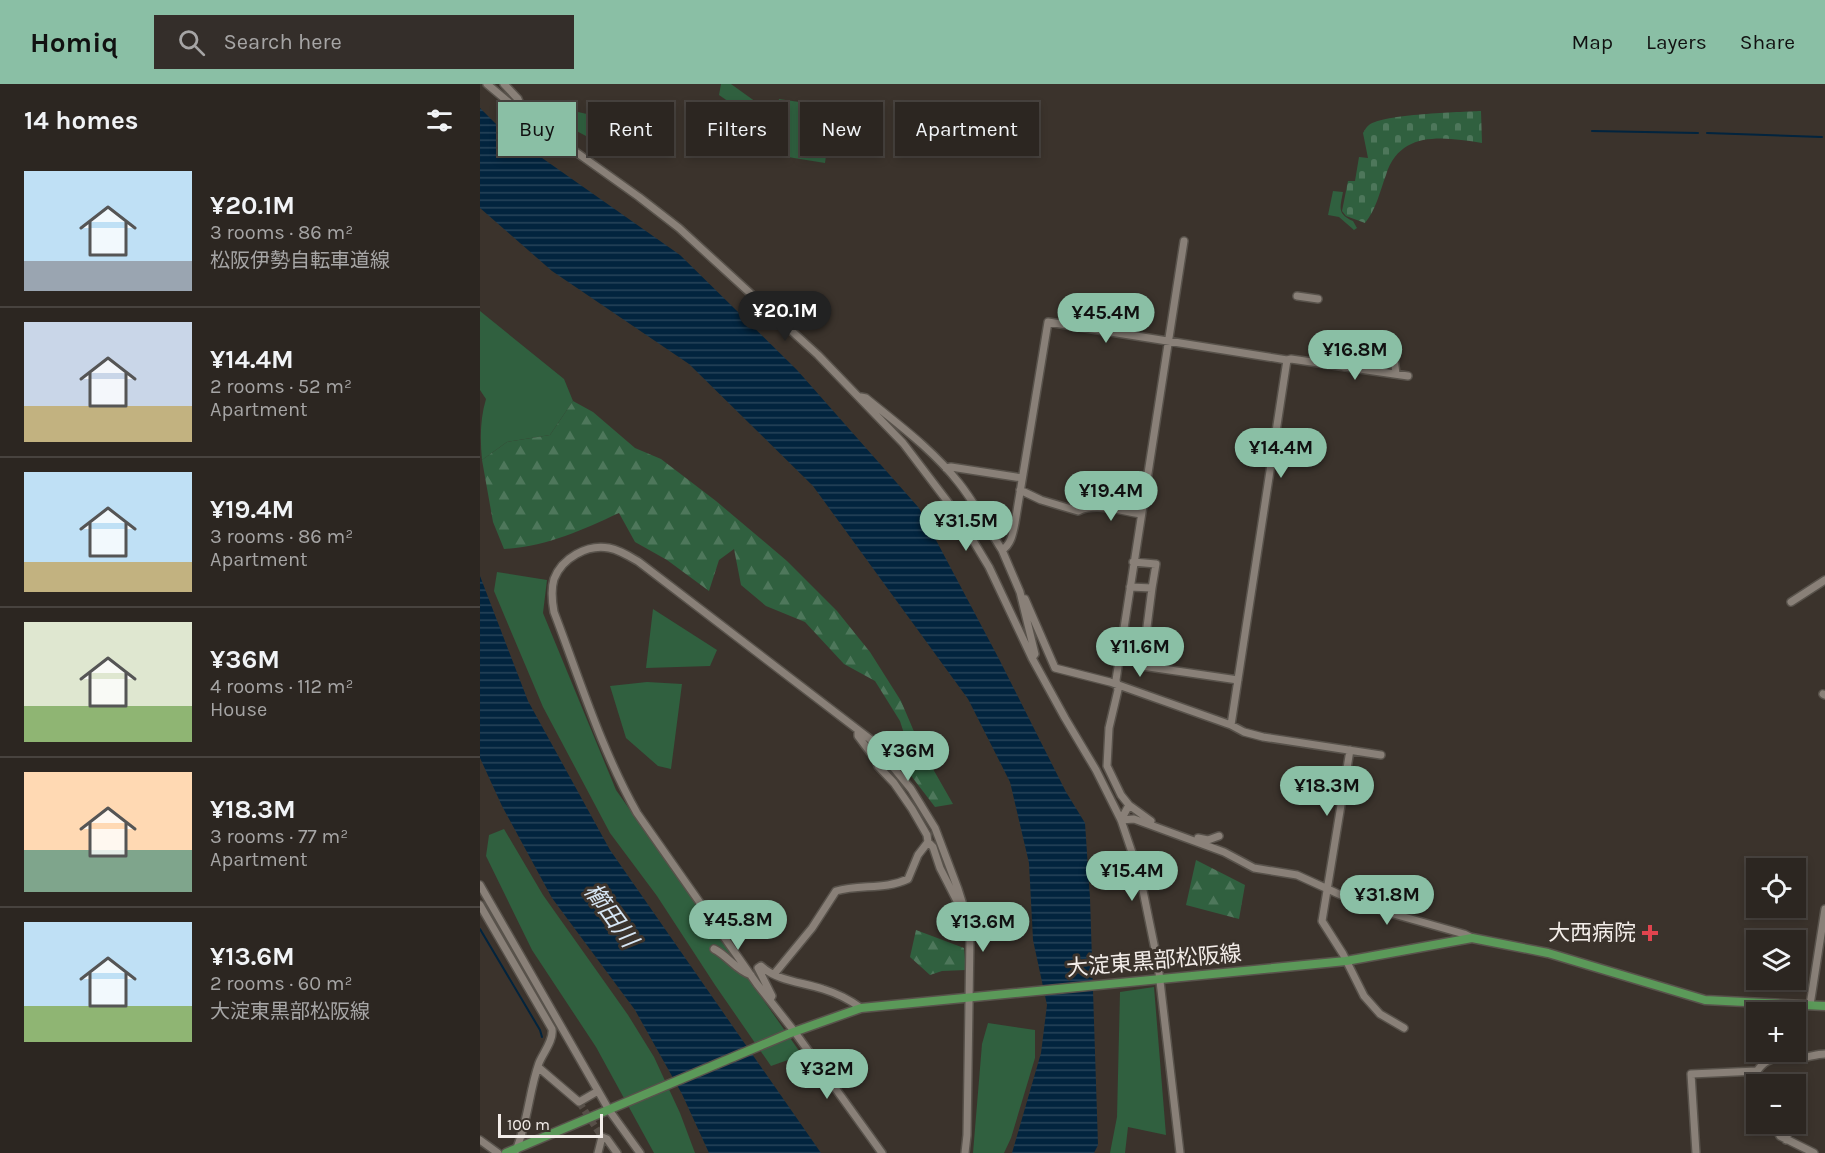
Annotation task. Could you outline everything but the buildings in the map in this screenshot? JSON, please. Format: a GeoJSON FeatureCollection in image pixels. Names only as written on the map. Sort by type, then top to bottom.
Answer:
{"type":"FeatureCollection","features":[{"type":"Feature","properties":{"kind":"main road","name":"大淀東黒部松阪線"},"geometry":{"type":"LineString","coordinates":[[506,1153],[515,1152],[791,1033],[861,1008],[1346,961],[1472,938],[1548,953],[1705,1000],[1825,1006]]}},
{"type":"Feature","properties":{"kind":"street"},"geometry":{"type":"LineString","coordinates":[[487,84],[508,102]]}},
{"type":"Feature","properties":{"kind":"street"},"geometry":{"type":"LineString","coordinates":[[504,84],[519,102]]}},
{"type":"Feature","properties":{"kind":"street"},"geometry":{"type":"LineString","coordinates":[[576,152],[639,196],[679,228],[818,355],[903,443],[957,514],[998,583],[1032,658],[1096,770],[1121,820],[1140,876],[1158,979],[1180,1153]]}},
{"type":"Feature","properties":{"kind":"street"},"geometry":{"type":"LineString","coordinates":[[1184,241],[1133,561],[1116,680],[1118,690],[1109,728],[1107,766],[1121,795],[1129,805],[1146,819],[1189,834],[1190,838]]}},
{"type":"Feature","properties":{"kind":"street"},"geometry":{"type":"LineString","coordinates":[[1297,296],[1318,299]]}},
{"type":"Feature","properties":{"kind":"street"},"geometry":{"type":"LineString","coordinates":[[1002,550],[1012,536],[1048,322],[1287,360],[1408,376]]}},
{"type":"Feature","properties":{"kind":"street"},"geometry":{"type":"LineString","coordinates":[[1344,367],[1344,344],[1392,343],[1396,374]]}},
{"type":"Feature","properties":{"kind":"street"},"geometry":{"type":"LineString","coordinates":[[1231,725],[1287,360]]}},
{"type":"Feature","properties":{"kind":"street"},"geometry":{"type":"LineString","coordinates":[[858,396],[866,398],[931,452],[961,485],[1002,550],[1020,592],[1035,654],[1032,658]]}},
{"type":"Feature","properties":{"kind":"street"},"geometry":{"type":"LineString","coordinates":[[946,468],[1022,478]]}},
{"type":"Feature","properties":{"kind":"street"},"geometry":{"type":"LineString","coordinates":[[1020,490],[1041,500],[1078,511],[1087,507],[1097,507],[1142,514]]}},
{"type":"Feature","properties":{"kind":"street"},"geometry":{"type":"LineString","coordinates":[[882,1153],[791,1033],[650,832],[623,788],[600,737],[554,612],[552,598],[554,579],[568,559],[579,553],[600,547],[624,552],[639,561],[870,739],[911,789],[935,828],[965,912],[970,937],[972,997],[968,1135],[965,1153]]}},
{"type":"Feature","properties":{"kind":"street"},"geometry":{"type":"LineString","coordinates":[[1133,561],[1156,564],[1142,666],[1238,680]]}},
{"type":"Feature","properties":{"kind":"street"},"geometry":{"type":"LineString","coordinates":[[1791,602],[1825,580]]}},
{"type":"Feature","properties":{"kind":"street"},"geometry":{"type":"LineString","coordinates":[[1130,587],[1152,588]]}},
{"type":"Feature","properties":{"kind":"street"},"geometry":{"type":"LineString","coordinates":[[1020,592],[1024,596],[1055,668],[1117,684],[1231,725],[1244,732],[1381,755]]}},
{"type":"Feature","properties":{"kind":"street"},"geometry":{"type":"LineString","coordinates":[[858,730],[858,736],[878,766],[894,783],[927,835],[940,868],[965,912]]}},
{"type":"Feature","properties":{"kind":"street"},"geometry":{"type":"LineString","coordinates":[[1350,750],[1322,921],[1364,996],[1380,1014],[1404,1028]]}},
{"type":"Feature","properties":{"kind":"street"},"geometry":{"type":"LineString","coordinates":[[1121,820],[1129,805]]}},
{"type":"Feature","properties":{"kind":"street"},"geometry":{"type":"LineString","coordinates":[[1121,820],[1134,819],[1190,838],[1254,868],[1296,875],[1389,914],[1472,938]]}},
{"type":"Feature","properties":{"kind":"street"},"geometry":{"type":"LineString","coordinates":[[1190,838],[1208,840],[1219,836]]}},
{"type":"Feature","properties":{"kind":"street"},"geometry":{"type":"LineString","coordinates":[[775,974],[812,928],[836,891],[886,886],[908,879],[923,847],[928,842]]}},
{"type":"Feature","properties":{"kind":"street"},"geometry":{"type":"LineString","coordinates":[[480,885],[598,1091],[640,1153]]}},
{"type":"Feature","properties":{"kind":"street"},"geometry":{"type":"LineString","coordinates":[[480,905],[552,1029],[553,1035],[538,1066],[523,1134],[515,1152]]}},
{"type":"Feature","properties":{"kind":"street"},"geometry":{"type":"LineString","coordinates":[[1810,1005],[1825,909]]}},
{"type":"Feature","properties":{"kind":"street"},"geometry":{"type":"LineString","coordinates":[[714,949],[742,972],[751,975]]}},
{"type":"Feature","properties":{"kind":"street"},"geometry":{"type":"LineString","coordinates":[[770,1000],[772,996],[758,968],[761,966],[777,977],[824,989],[861,1008]]}},
{"type":"Feature","properties":{"kind":"street"},"geometry":{"type":"LineString","coordinates":[[1696,1153],[1691,1074],[1757,1071],[1762,1063],[1780,1056],[1800,1058],[1825,1054]]}},
{"type":"Feature","properties":{"kind":"street"},"geometry":{"type":"LineString","coordinates":[[538,1066],[579,1102],[598,1091]]}},
{"type":"Feature","properties":{"kind":"street"},"geometry":{"type":"LineString","coordinates":[[1778,1134],[1814,1153]]}},
{"type":"Feature","properties":{"kind":"street"},"geometry":{"type":"LineString","coordinates":[[1786,1140],[1788,1134]]}},
{"type":"Feature","properties":{"kind":"street"},"geometry":{"type":"LineString","coordinates":[[598,1153],[602,1137],[607,1139],[616,1153]]}},
{"type":"Feature","properties":{"kind":"street"},"geometry":{"type":"LineString","coordinates":[[480,1140],[498,1153]]}},
{"type":"Feature","properties":{"kind":"green space"},"geometry":{"type":"Polygon","coordinates":[[[721,84],[731,84],[756,102],[729,102],[719,95],[721,84]]]}},
{"type":"Feature","properties":{"kind":"green space"},"geometry":{"type":"Polygon","coordinates":[[[779,99],[800,102],[800,156],[826,156],[825,163],[781,156],[788,156],[788,102],[778,102],[779,99]]]}},
{"type":"Feature","properties":{"kind":"green space"},"geometry":{"type":"Polygon","coordinates":[[[1481,111],[1482,143],[1439,139],[1413,144],[1402,150],[1393,160],[1375,206],[1365,223],[1346,216],[1342,211],[1348,181],[1355,181],[1359,157],[1368,158],[1363,133],[1369,125],[1389,118],[1405,116],[1481,111]]]}},
{"type":"Feature","properties":{"kind":"green space"},"geometry":{"type":"Polygon","coordinates":[[[576,112],[587,114],[586,136],[576,131],[576,112]]]}},
{"type":"Feature","properties":{"kind":"green space"},"geometry":{"type":"Polygon","coordinates":[[[1333,191],[1343,192],[1341,210],[1344,216],[1353,221],[1357,228],[1354,230],[1339,217],[1328,215],[1333,191]]]}},
{"type":"Feature","properties":{"kind":"green space"},"geometry":{"type":"Polygon","coordinates":[[[480,311],[564,379],[573,401],[550,435],[507,442],[482,460],[481,429],[486,399],[480,390],[480,311]]]}},
{"type":"Feature","properties":{"kind":"green space"},"geometry":{"type":"Polygon","coordinates":[[[573,401],[593,412],[635,448],[661,459],[716,501],[787,561],[837,611],[870,652],[901,701],[921,748],[953,804],[935,807],[899,760],[909,749],[900,721],[875,681],[844,664],[805,622],[766,606],[741,585],[734,549],[719,560],[709,591],[667,560],[635,542],[619,513],[549,541],[504,549],[493,522],[482,460],[507,442],[550,435],[573,401]]]}},
{"type":"Feature","properties":{"kind":"green space"},"geometry":{"type":"Polygon","coordinates":[[[497,572],[547,580],[543,613],[616,790],[802,1055],[771,1066],[657,896],[610,833],[543,707],[494,591],[497,572]]]}},
{"type":"Feature","properties":{"kind":"green space"},"geometry":{"type":"Polygon","coordinates":[[[653,609],[717,650],[710,666],[646,668],[653,609]]]}},
{"type":"Feature","properties":{"kind":"green space"},"geometry":{"type":"Polygon","coordinates":[[[647,682],[682,684],[671,769],[658,766],[626,738],[610,686],[647,682]]]}},
{"type":"Feature","properties":{"kind":"green space"},"geometry":{"type":"Polygon","coordinates":[[[504,829],[543,895],[628,1015],[654,1057],[680,1113],[695,1153],[654,1153],[596,1047],[532,950],[486,856],[489,835],[504,829]]]}},
{"type":"Feature","properties":{"kind":"green space"},"geometry":{"type":"Polygon","coordinates":[[[1196,860],[1245,885],[1239,919],[1186,905],[1196,860]]]}},
{"type":"Feature","properties":{"kind":"green space"},"geometry":{"type":"Polygon","coordinates":[[[916,930],[964,948],[966,970],[942,971],[930,975],[910,957],[916,930]]]}},
{"type":"Feature","properties":{"kind":"green space"},"geometry":{"type":"Polygon","coordinates":[[[1154,987],[1166,1135],[1128,1127],[1125,1153],[1110,1153],[1117,1117],[1120,992],[1154,987]]]}},
{"type":"Feature","properties":{"kind":"green space"},"geometry":{"type":"Polygon","coordinates":[[[988,1023],[1035,1030],[1035,1058],[1011,1138],[1004,1153],[973,1153],[982,1044],[988,1023]]]}},
{"type":"Feature","properties":{"kind":"water"},"geometry":{"type":"Polygon","coordinates":[[[480,108],[498,126],[498,156],[539,156],[680,255],[797,370],[919,508],[1066,792],[1085,823],[1090,898],[1098,1145],[1094,1153],[1012,1153],[1041,1053],[1047,1005],[1033,940],[1029,863],[1010,782],[968,699],[813,486],[689,364],[552,271],[480,208],[480,108]]]}},
{"type":"Feature","properties":{"kind":"water","name":"櫛田川"},"geometry":{"type":"Polygon","coordinates":[[[480,576],[528,701],[610,850],[821,1153],[709,1153],[682,1094],[635,1010],[552,898],[502,806],[480,758],[480,576]]]}},
{"type":"Feature","properties":{"kind":"waterway"},"geometry":{"type":"LineString","coordinates":[[1592,131],[1698,133]]}},
{"type":"Feature","properties":{"kind":"waterway"},"geometry":{"type":"LineString","coordinates":[[1707,133],[1822,137]]}},
{"type":"Feature","properties":{"kind":"waterway"},"geometry":{"type":"LineString","coordinates":[[480,929],[542,1037]]}},
{"type":"Feature","properties":{"kind":"tunnel"},"geometry":{"type":"LineString","coordinates":[[579,1102],[602,1137]]}},
{"type":"Feature","properties":{"kind":"place","name":"大西病院"},"geometry":{"type":"Point","coordinates":[1650,933]}}]}
